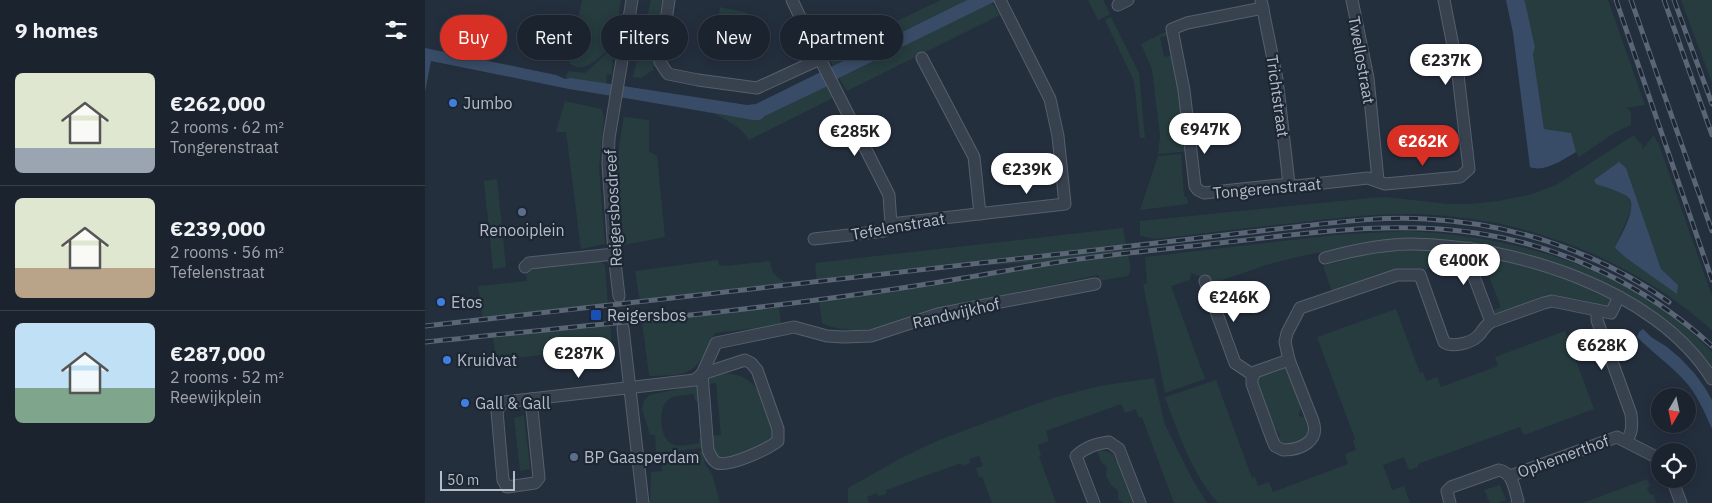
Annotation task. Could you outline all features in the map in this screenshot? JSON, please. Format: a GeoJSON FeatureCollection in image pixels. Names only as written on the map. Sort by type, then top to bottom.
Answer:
{"type":"FeatureCollection","features":[{"type":"Feature","properties":{"kind":"street"},"geometry":{"type":"LineString","coordinates":[[669,0],[660,62],[668,74],[757,88],[823,63]]}},
{"type":"Feature","properties":{"kind":"street"},"geometry":{"type":"LineString","coordinates":[[792,0],[889,195],[891,224]]}},
{"type":"Feature","properties":{"kind":"street","name":"Twellostraat"},"geometry":{"type":"LineString","coordinates":[[1352,0],[1368,78],[1378,180]]}},
{"type":"Feature","properties":{"kind":"street","name":"Tongerenstraat"},"geometry":{"type":"LineString","coordinates":[[1262,4],[1187,23],[1172,29],[1184,90],[1195,186],[1204,193],[1368,178],[1390,184],[1460,177],[1469,169],[1457,66],[1444,0]]}},
{"type":"Feature","properties":{"kind":"street","name":"Reigersbosdreef"},"geometry":{"type":"LineString","coordinates":[[619,296],[614,254],[608,163],[619,76],[632,1]]}},
{"type":"Feature","properties":{"kind":"street","name":"Tefelenstraat"},"geometry":{"type":"LineString","coordinates":[[814,239],[884,231],[891,224],[1065,204],[1058,136],[1051,99],[1001,3]]}},
{"type":"Feature","properties":{"kind":"street","name":"Trichtstraat"},"geometry":{"type":"LineString","coordinates":[[1262,4],[1277,79],[1289,184]]}},
{"type":"Feature","properties":{"kind":"street"},"geometry":{"type":"LineString","coordinates":[[922,58],[974,157],[980,214]]}},
{"type":"Feature","properties":{"kind":"street"},"geometry":{"type":"LineString","coordinates":[[1325,258],[1351,251],[1410,244],[1469,248],[1533,262],[1589,282],[1647,314],[1668,329],[1687,347],[1707,370],[1712,379]]}},
{"type":"Feature","properties":{"kind":"street"},"geometry":{"type":"LineString","coordinates":[[1469,248],[1467,258],[1491,322]]}},
{"type":"Feature","properties":{"kind":"street"},"geometry":{"type":"LineString","coordinates":[[525,267],[529,263],[614,254]]}},
{"type":"Feature","properties":{"kind":"street"},"geometry":{"type":"LineString","coordinates":[[1253,375],[1252,384],[1275,446],[1283,450],[1310,442],[1315,432],[1289,360],[1285,342],[1287,333],[1300,308],[1397,275],[1420,275],[1439,317],[1444,342],[1448,345],[1453,345],[1477,337],[1485,325],[1491,322],[1551,301],[1611,312],[1619,297]]}},
{"type":"Feature","properties":{"kind":"street"},"geometry":{"type":"LineString","coordinates":[[1205,281],[1235,363],[1253,375]]}},
{"type":"Feature","properties":{"kind":"street","name":"Randwijkhof"},"geometry":{"type":"LineString","coordinates":[[702,374],[716,343],[794,327],[827,336],[871,336],[938,314],[1095,284]]}},
{"type":"Feature","properties":{"kind":"street","name":"Ophemerthof"},"geometry":{"type":"LineString","coordinates":[[1510,476],[1613,438],[1617,437],[1626,441],[1631,436],[1631,414],[1597,320],[1597,310]]}},
{"type":"Feature","properties":{"kind":"street"},"geometry":{"type":"LineString","coordinates":[[623,328],[643,503]]}},
{"type":"Feature","properties":{"kind":"street"},"geometry":{"type":"LineString","coordinates":[[531,398],[539,478],[535,483],[507,486],[503,480],[497,411],[503,402],[531,398],[630,386],[668,384],[695,380],[702,374],[745,360],[751,363],[757,370],[778,429],[778,441],[769,448],[727,464],[714,461],[708,450],[702,374]]}},
{"type":"Feature","properties":{"kind":"street"},"geometry":{"type":"LineString","coordinates":[[1253,375],[1289,360]]}},
{"type":"Feature","properties":{"kind":"street"},"geometry":{"type":"LineString","coordinates":[[1626,441],[1651,454]]}},
{"type":"Feature","properties":{"kind":"street"},"geometry":{"type":"LineString","coordinates":[[1094,503],[1076,456],[1093,444],[1109,442],[1119,449],[1140,503]]}},
{"type":"Feature","properties":{"kind":"street","name":"Ophemerthof"},"geometry":{"type":"LineString","coordinates":[[1450,503],[1447,491],[1451,487],[1499,470],[1505,471],[1510,476],[1517,503]]}},
{"type":"Feature","properties":{"kind":"street"},"geometry":{"type":"LineString","coordinates":[[1675,488],[1681,503]]}},
{"type":"Feature","properties":{"kind":"green space"},"geometry":{"type":"Polygon","coordinates":[[[582,0],[621,0],[619,15],[601,15],[601,56],[585,67],[574,66],[569,63],[570,60],[591,60],[591,15],[579,15],[582,0]]]}},
{"type":"Feature","properties":{"kind":"green space"},"geometry":{"type":"Polygon","coordinates":[[[651,0],[662,0],[660,15],[647,15],[651,0]]]}},
{"type":"Feature","properties":{"kind":"green space"},"geometry":{"type":"Polygon","coordinates":[[[941,0],[967,0],[903,32],[903,18],[941,0]]]}},
{"type":"Feature","properties":{"kind":"green space"},"geometry":{"type":"Polygon","coordinates":[[[1088,0],[1103,0],[1110,14],[1098,20],[1088,0]]]}},
{"type":"Feature","properties":{"kind":"green space"},"geometry":{"type":"Polygon","coordinates":[[[1524,0],[1608,0],[1645,105],[1626,108],[1631,111],[1631,125],[1614,133],[1579,157],[1571,133],[1544,129],[1533,54],[1535,46],[1524,0]]]}},
{"type":"Feature","properties":{"kind":"green space"},"geometry":{"type":"Polygon","coordinates":[[[1681,0],[1712,0],[1712,83],[1681,0]]]}},
{"type":"Feature","properties":{"kind":"green space"},"geometry":{"type":"Polygon","coordinates":[[[992,3],[1000,15],[847,91],[839,78],[876,60],[903,60],[903,47],[992,3]]]}},
{"type":"Feature","properties":{"kind":"green space"},"geometry":{"type":"Polygon","coordinates":[[[720,7],[748,13],[745,15],[719,15],[720,7]]]}},
{"type":"Feature","properties":{"kind":"green space"},"geometry":{"type":"Polygon","coordinates":[[[1111,17],[1139,73],[1145,138],[1140,138],[1134,81],[1105,20],[1111,17]]]}},
{"type":"Feature","properties":{"kind":"green space"},"geometry":{"type":"Polygon","coordinates":[[[1167,31],[1167,36],[1160,37],[1164,57],[1173,55],[1189,151],[1158,154],[1160,135],[1152,69],[1141,44],[1167,31]]]}},
{"type":"Feature","properties":{"kind":"green space"},"geometry":{"type":"Polygon","coordinates":[[[601,59],[613,60],[612,75],[607,74],[606,84],[571,78],[565,79],[568,71],[585,73],[601,59]]]}},
{"type":"Feature","properties":{"kind":"green space"},"geometry":{"type":"Polygon","coordinates":[[[637,60],[654,60],[653,70],[641,78],[633,77],[637,60]]]}},
{"type":"Feature","properties":{"kind":"green space"},"geometry":{"type":"Polygon","coordinates":[[[830,60],[845,60],[833,66],[830,60]]]}},
{"type":"Feature","properties":{"kind":"green space"},"geometry":{"type":"Polygon","coordinates":[[[828,86],[837,96],[749,140],[738,128],[715,114],[760,120],[828,86]]]}},
{"type":"Feature","properties":{"kind":"green space"},"geometry":{"type":"Polygon","coordinates":[[[565,101],[602,109],[604,119],[599,167],[605,244],[581,249],[566,132],[556,132],[565,101]]]}},
{"type":"Feature","properties":{"kind":"green space"},"geometry":{"type":"Polygon","coordinates":[[[624,117],[649,120],[649,151],[657,156],[665,237],[624,245],[616,164],[624,117]]]}},
{"type":"Feature","properties":{"kind":"green space"},"geometry":{"type":"Polygon","coordinates":[[[1634,135],[1643,145],[1642,150],[1654,135],[1712,296],[1712,330],[1679,304],[1645,281],[1608,261],[1570,245],[1531,232],[1491,222],[1450,216],[1382,215],[1328,219],[1156,239],[1140,236],[1140,221],[1385,197],[1448,204],[1470,204],[1529,195],[1556,185],[1634,135]],[[1626,168],[1628,197],[1632,208],[1615,248],[1626,258],[1677,293],[1678,285],[1661,269],[1626,168]]]}},
{"type":"Feature","properties":{"kind":"green space"},"geometry":{"type":"Polygon","coordinates":[[[1181,154],[1184,196],[1187,198],[1188,204],[1140,210],[1158,156],[1181,154]]]}},
{"type":"Feature","properties":{"kind":"green space"},"geometry":{"type":"Polygon","coordinates":[[[497,179],[506,267],[493,269],[484,181],[497,179]]]}},
{"type":"Feature","properties":{"kind":"green space"},"geometry":{"type":"Polygon","coordinates":[[[1123,228],[1131,270],[1128,276],[1099,281],[1099,275],[945,308],[870,329],[844,329],[822,323],[819,300],[944,281],[1038,262],[962,267],[817,284],[815,263],[1123,228]]]}},
{"type":"Feature","properties":{"kind":"green space"},"geometry":{"type":"Polygon","coordinates":[[[1405,231],[1489,240],[1530,249],[1570,262],[1609,278],[1646,298],[1680,323],[1712,352],[1712,372],[1684,338],[1546,261],[1497,248],[1350,247],[1266,265],[1217,282],[1191,273],[1190,280],[1171,286],[1205,379],[1165,393],[1143,284],[1147,283],[1145,257],[1335,235],[1405,231]]]}},
{"type":"Feature","properties":{"kind":"green space"},"geometry":{"type":"Polygon","coordinates":[[[1410,247],[1458,251],[1461,257],[1452,264],[1437,264],[1424,271],[1405,269],[1333,294],[1323,266],[1364,255],[1410,247]]]}},
{"type":"Feature","properties":{"kind":"green space"},"geometry":{"type":"Polygon","coordinates":[[[1482,255],[1522,263],[1576,281],[1608,297],[1611,300],[1608,308],[1549,299],[1499,315],[1492,311],[1501,307],[1488,274],[1476,277],[1476,265],[1482,255]]]}},
{"type":"Feature","properties":{"kind":"green space"},"geometry":{"type":"Polygon","coordinates":[[[595,258],[605,265],[608,306],[483,320],[478,286],[527,281],[526,272],[545,264],[595,258]]]}},
{"type":"Feature","properties":{"kind":"green space"},"geometry":{"type":"Polygon","coordinates":[[[718,260],[719,265],[724,266],[770,261],[775,275],[788,283],[640,302],[635,271],[718,260]]]}},
{"type":"Feature","properties":{"kind":"green space"},"geometry":{"type":"Polygon","coordinates":[[[779,305],[781,325],[715,333],[698,364],[692,369],[676,375],[649,376],[642,321],[779,305]]]}},
{"type":"Feature","properties":{"kind":"green space"},"geometry":{"type":"Polygon","coordinates":[[[1396,309],[1420,373],[1423,372],[1426,381],[1437,377],[1441,387],[1498,366],[1495,357],[1565,331],[1594,409],[1524,435],[1520,427],[1418,464],[1418,467],[1409,470],[1404,457],[1383,465],[1392,490],[1404,486],[1410,503],[1218,503],[1193,467],[1165,398],[1216,380],[1252,478],[1255,477],[1258,486],[1269,482],[1273,492],[1348,464],[1345,454],[1356,450],[1353,441],[1355,439],[1317,337],[1396,309]]]}},
{"type":"Feature","properties":{"kind":"green space"},"geometry":{"type":"Polygon","coordinates":[[[610,325],[612,347],[496,360],[493,338],[610,325]]]}},
{"type":"Feature","properties":{"kind":"green space"},"geometry":{"type":"Polygon","coordinates":[[[1284,365],[1290,369],[1304,407],[1301,407],[1299,416],[1306,418],[1310,425],[1308,438],[1285,447],[1277,440],[1280,435],[1277,430],[1271,426],[1257,387],[1256,376],[1284,365]]]}},
{"type":"Feature","properties":{"kind":"green space"},"geometry":{"type":"Polygon","coordinates":[[[734,374],[748,380],[758,391],[765,406],[774,441],[720,460],[713,453],[710,436],[721,435],[716,383],[709,384],[708,375],[734,374]]]}},
{"type":"Feature","properties":{"kind":"green space"},"geometry":{"type":"Polygon","coordinates":[[[1154,378],[1165,425],[1191,477],[1207,503],[1174,503],[1142,417],[1139,418],[1136,409],[1125,413],[1121,404],[1046,431],[1049,441],[1038,445],[1041,455],[1039,456],[1056,503],[992,503],[982,477],[979,477],[976,468],[983,466],[979,456],[969,459],[970,463],[962,466],[961,463],[886,490],[886,494],[878,496],[877,493],[867,497],[869,503],[848,503],[848,488],[901,458],[939,440],[1053,398],[1099,386],[1154,378]]]}},
{"type":"Feature","properties":{"kind":"green space"},"geometry":{"type":"Polygon","coordinates":[[[697,386],[698,401],[695,401],[694,394],[671,398],[662,410],[661,423],[665,436],[672,444],[682,446],[699,443],[699,438],[701,437],[703,448],[656,453],[655,435],[650,435],[642,409],[644,401],[649,395],[697,386]]]}},
{"type":"Feature","properties":{"kind":"green space"},"geometry":{"type":"Polygon","coordinates":[[[524,415],[530,469],[520,471],[514,418],[524,415]]]}},
{"type":"Feature","properties":{"kind":"green space"},"geometry":{"type":"Polygon","coordinates":[[[1097,451],[1106,451],[1113,454],[1115,460],[1120,463],[1126,485],[1134,492],[1135,503],[1124,503],[1118,499],[1118,491],[1111,485],[1106,476],[1107,467],[1101,462],[1097,451]]]}},
{"type":"Feature","properties":{"kind":"green space"},"geometry":{"type":"Polygon","coordinates":[[[704,452],[705,464],[712,474],[720,503],[650,503],[651,472],[662,471],[662,463],[665,463],[663,456],[704,452]]]}},
{"type":"Feature","properties":{"kind":"green space"},"geometry":{"type":"Polygon","coordinates":[[[1647,479],[1650,486],[1647,488],[1650,495],[1653,494],[1656,503],[1583,503],[1647,479]]]}},
{"type":"Feature","properties":{"kind":"green space"},"geometry":{"type":"Polygon","coordinates":[[[1500,485],[1506,500],[1490,503],[1484,490],[1500,485]]]}},
{"type":"Feature","properties":{"kind":"water"},"geometry":{"type":"Polygon","coordinates":[[[967,0],[998,0],[903,47],[903,32],[967,0]]]}},
{"type":"Feature","properties":{"kind":"water"},"geometry":{"type":"Polygon","coordinates":[[[1506,0],[1524,0],[1525,2],[1535,47],[1533,54],[1544,129],[1571,133],[1576,152],[1548,167],[1530,167],[1513,33],[1506,0]]]}},
{"type":"Feature","properties":{"kind":"water"},"geometry":{"type":"Polygon","coordinates":[[[425,48],[440,51],[440,60],[483,60],[556,75],[565,79],[571,78],[747,105],[756,104],[845,60],[876,60],[760,120],[753,120],[569,89],[431,61],[425,92],[425,48]]]}},
{"type":"Feature","properties":{"kind":"water"},"geometry":{"type":"Polygon","coordinates":[[[1619,162],[1626,168],[1661,269],[1678,285],[1677,294],[1615,248],[1628,221],[1631,207],[1630,201],[1627,196],[1596,184],[1594,180],[1619,162]]]}},
{"type":"Feature","properties":{"kind":"water"},"geometry":{"type":"Polygon","coordinates":[[[1643,329],[1651,337],[1667,347],[1695,374],[1712,400],[1712,429],[1696,396],[1696,388],[1691,388],[1672,368],[1637,337],[1643,329]]]}},
{"type":"Feature","properties":{"kind":"tunnel"},"geometry":{"type":"LineString","coordinates":[[619,296],[623,328]]}},
{"type":"Feature","properties":{"kind":"railway"},"geometry":{"type":"LineString","coordinates":[[1616,0],[1712,280]]}},
{"type":"Feature","properties":{"kind":"railway"},"geometry":{"type":"LineString","coordinates":[[1631,0],[1712,231]]}},
{"type":"Feature","properties":{"kind":"railway"},"geometry":{"type":"LineString","coordinates":[[1664,0],[1712,135]]}},
{"type":"Feature","properties":{"kind":"railway"},"geometry":{"type":"LineString","coordinates":[[1674,0],[1712,104]]}},
{"type":"Feature","properties":{"kind":"railway"},"geometry":{"type":"LineString","coordinates":[[425,326],[1356,220],[1390,218],[1458,222],[1522,234],[1553,243],[1613,268],[1669,302]]}},
{"type":"Feature","properties":{"kind":"railway"},"geometry":{"type":"LineString","coordinates":[[425,342],[673,317],[798,302],[1126,253],[1326,231],[1416,228],[1476,233],[1509,239],[1572,259],[1632,287],[1687,324],[1712,346]]}},
{"type":"Feature","properties":{"kind":"place","name":"Jumbo"},"geometry":{"type":"Point","coordinates":[453,103]}},
{"type":"Feature","properties":{"kind":"place","name":"Renooiplein"},"geometry":{"type":"Point","coordinates":[522,212]}},
{"type":"Feature","properties":{"kind":"place","name":"Etos"},"geometry":{"type":"Point","coordinates":[441,302]}},
{"type":"Feature","properties":{"kind":"place","name":"Reigersbos"},"geometry":{"type":"Point","coordinates":[596,315]}},
{"type":"Feature","properties":{"kind":"place","name":"Kruidvat"},"geometry":{"type":"Point","coordinates":[447,360]}},
{"type":"Feature","properties":{"kind":"place","name":"Gall & Gall"},"geometry":{"type":"Point","coordinates":[465,403]}},
{"type":"Feature","properties":{"kind":"place","name":"BP Gaasperdam"},"geometry":{"type":"Point","coordinates":[574,457]}}]}
